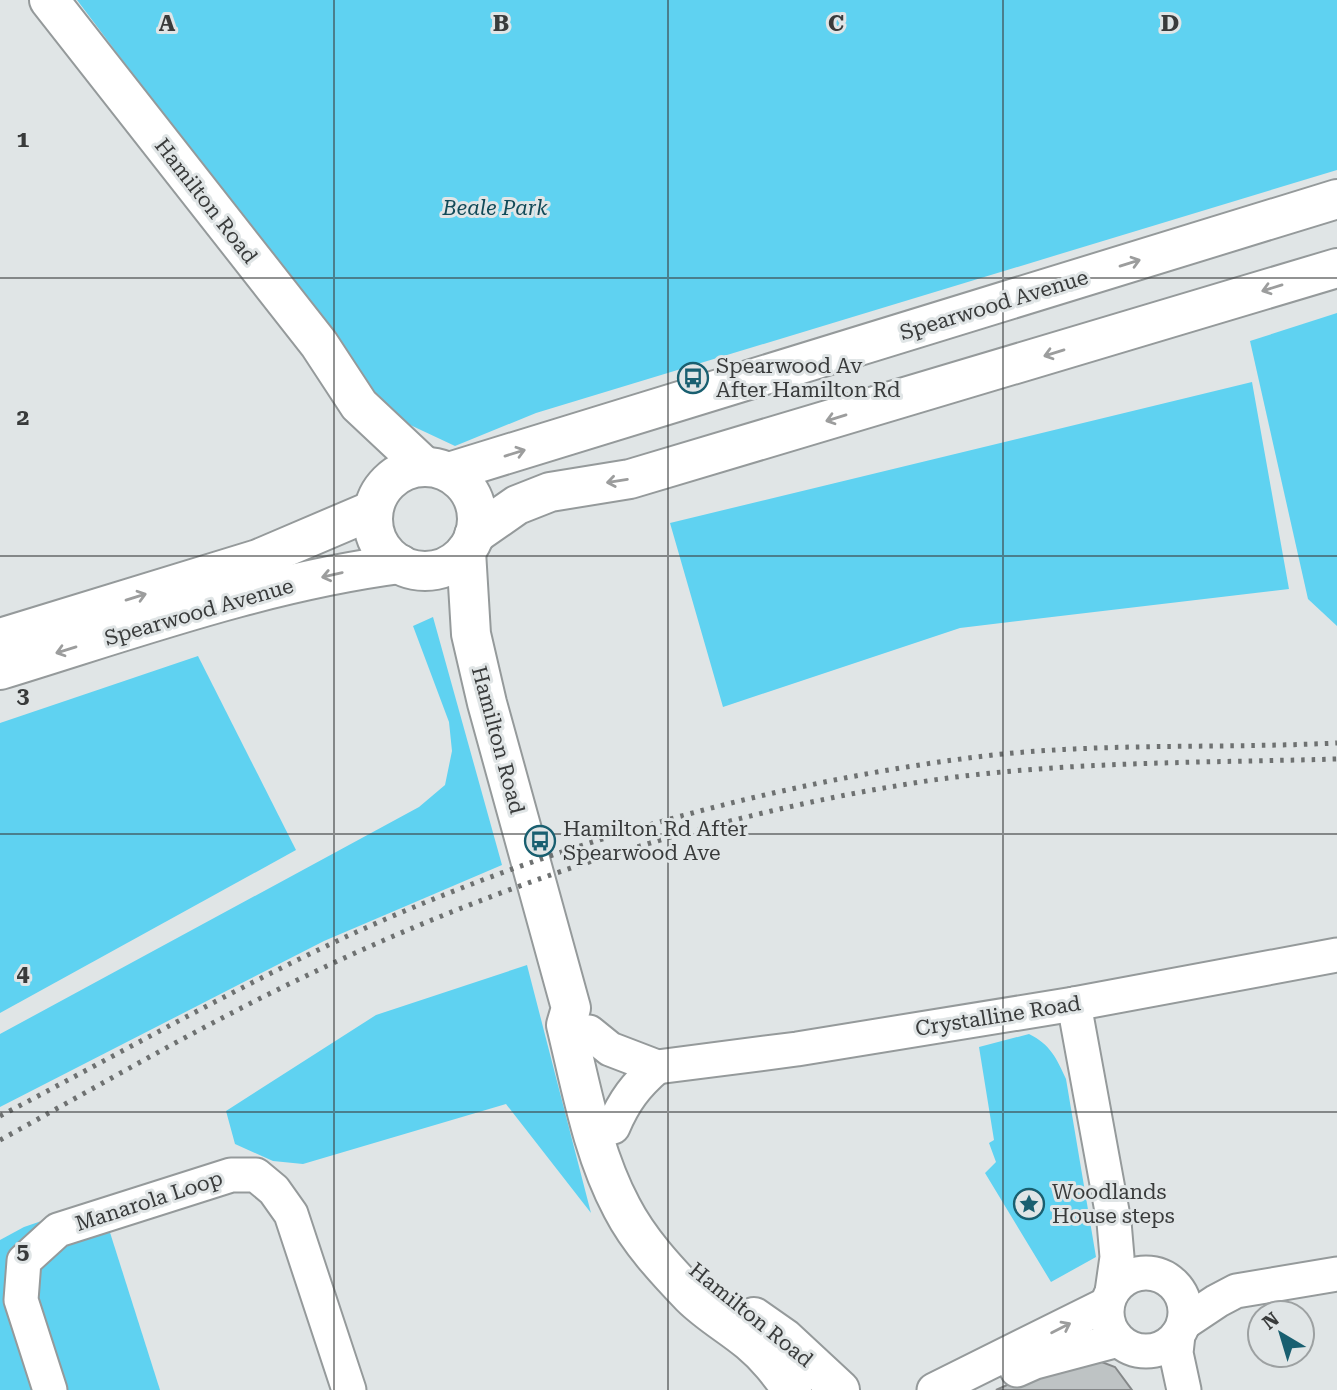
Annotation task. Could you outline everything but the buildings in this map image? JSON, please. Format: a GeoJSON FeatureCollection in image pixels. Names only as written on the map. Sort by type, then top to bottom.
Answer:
{"type":"FeatureCollection","features":[{"type":"Feature","properties":{"kind":"main road","name":"Hamilton Road"},"geometry":{"type":"LineString","coordinates":[[50,0],[318,344],[359,405],[437,469]]}},
{"type":"Feature","properties":{"kind":"main road","name":"Spearwood Avenue"},"geometry":{"type":"LineString","coordinates":[[437,469],[1337,199]]}},
{"type":"Feature","properties":{"kind":"main road"},"geometry":{"type":"LineString","coordinates":[[470,543],[477,520],[476,506],[461,481],[437,469],[407,470],[392,478],[377,501],[373,526],[378,542],[387,554],[414,567],[449,564],[517,505],[550,492],[630,479],[1337,268]]}},
{"type":"Feature","properties":{"kind":"main road","name":"Hamilton Road"},"geometry":{"type":"LineString","coordinates":[[359,405],[377,501]]}},
{"type":"Feature","properties":{"kind":"main road","name":"Spearwood Avenue"},"geometry":{"type":"LineString","coordinates":[[0,638],[258,559],[377,501]]}},
{"type":"Feature","properties":{"kind":"main road","name":"Hamilton Road"},"geometry":{"type":"LineString","coordinates":[[470,543],[471,634],[490,716],[624,1161],[654,1222],[684,1259],[712,1286],[784,1338],[840,1390]]}},
{"type":"Feature","properties":{"kind":"main road","name":"Hamilton Road"},"geometry":{"type":"LineString","coordinates":[[414,567],[471,634]]}},
{"type":"Feature","properties":{"kind":"main road","name":"Spearwood Avenue"},"geometry":{"type":"LineString","coordinates":[[0,670],[251,594],[353,570],[414,567]]}},
{"type":"Feature","properties":{"kind":"main road","name":"Hamilton Road"},"geometry":{"type":"LineString","coordinates":[[580,1020],[566,1025],[595,1140],[606,1175],[621,1206],[635,1230],[669,1273],[694,1298],[773,1363],[792,1390]]}},
{"type":"Feature","properties":{"kind":"street","name":"Crystalline Road"},"geometry":{"type":"LineString","coordinates":[[580,1020],[610,1049],[657,1067],[796,1049],[1074,1004],[1337,955]]}},
{"type":"Feature","properties":{"kind":"street"},"geometry":{"type":"LineString","coordinates":[[1074,1004],[1114,1222],[1116,1257],[1107,1317],[1110,1329],[1169,1390]]}},
{"type":"Feature","properties":{"kind":"street"},"geometry":{"type":"LineString","coordinates":[[613,1127],[623,1104],[637,1084],[657,1067]]}},
{"type":"Feature","properties":{"kind":"street","name":"Manarola Loop"},"geometry":{"type":"LineString","coordinates":[[50,1390],[21,1300],[24,1261],[58,1230],[231,1175],[256,1175],[274,1190],[290,1214],[349,1390]]}},
{"type":"Feature","properties":{"kind":"street"},"geometry":{"type":"LineString","coordinates":[[1114,1222],[1183,1297],[1186,1310],[1176,1353],[1184,1390]]}},
{"type":"Feature","properties":{"kind":"street"},"geometry":{"type":"LineString","coordinates":[[934,1390],[1110,1298],[1120,1282],[1131,1275],[1143,1272],[1195,1287],[1236,1291],[1337,1274]]}},
{"type":"Feature","properties":{"kind":"street"},"geometry":{"type":"LineString","coordinates":[[979,1390],[1035,1362],[1127,1345],[1156,1350],[1169,1345],[1181,1329],[1217,1301],[1236,1291]]}},
{"type":"Feature","properties":{"kind":"green space","name":"Beale Park"},"geometry":{"type":"Polygon","coordinates":[[[77,0],[1337,0],[1337,170],[536,413],[455,446],[391,416],[77,0]]]}},
{"type":"Feature","properties":{"kind":"green space"},"geometry":{"type":"Polygon","coordinates":[[[1337,313],[1337,626],[1308,599],[1250,341],[1337,313]]]}},
{"type":"Feature","properties":{"kind":"green space"},"geometry":{"type":"Polygon","coordinates":[[[1252,382],[1289,589],[960,628],[723,707],[670,523],[1252,382]]]}},
{"type":"Feature","properties":{"kind":"green space"},"geometry":{"type":"Polygon","coordinates":[[[433,617],[502,865],[324,941],[0,1107],[0,1034],[419,807],[445,785],[452,751],[449,722],[413,626],[433,617]]]}},
{"type":"Feature","properties":{"kind":"green space"},"geometry":{"type":"Polygon","coordinates":[[[198,656],[296,850],[0,1013],[0,723],[198,656]]]}},
{"type":"Feature","properties":{"kind":"green space"},"geometry":{"type":"Polygon","coordinates":[[[527,965],[591,1213],[506,1104],[303,1164],[273,1161],[235,1144],[226,1111],[376,1015],[527,965]]]}},
{"type":"Feature","properties":{"kind":"green space"},"geometry":{"type":"Polygon","coordinates":[[[1029,1034],[1042,1042],[1052,1053],[1066,1079],[1096,1257],[1051,1282],[985,1173],[996,1162],[989,1143],[994,1140],[979,1047],[1029,1034]]]}},
{"type":"Feature","properties":{"kind":"green space"},"geometry":{"type":"Polygon","coordinates":[[[100,1201],[160,1390],[0,1390],[0,1240],[24,1227],[100,1201]]]}},
{"type":"Feature","properties":{"kind":"railway"},"geometry":{"type":"LineString","coordinates":[[0,1116],[211,1004],[339,940],[491,877],[651,824],[814,784],[976,757],[1066,749],[1337,743]]}},
{"type":"Feature","properties":{"kind":"railway"},"geometry":{"type":"LineString","coordinates":[[0,1140],[196,1032],[306,976],[476,903],[562,871],[650,843],[829,798],[972,775],[1128,764],[1337,759]]}},
{"type":"Feature","properties":{"kind":"place","name":"Spearwood Av After Hamilton Rd"},"geometry":{"type":"Point","coordinates":[693,378]}},
{"type":"Feature","properties":{"kind":"place","name":"Hamilton Rd After Spearwood Ave"},"geometry":{"type":"Point","coordinates":[540,841]}},
{"type":"Feature","properties":{"kind":"place","name":"Woodlands House steps"},"geometry":{"type":"Point","coordinates":[1029,1204]}}]}
